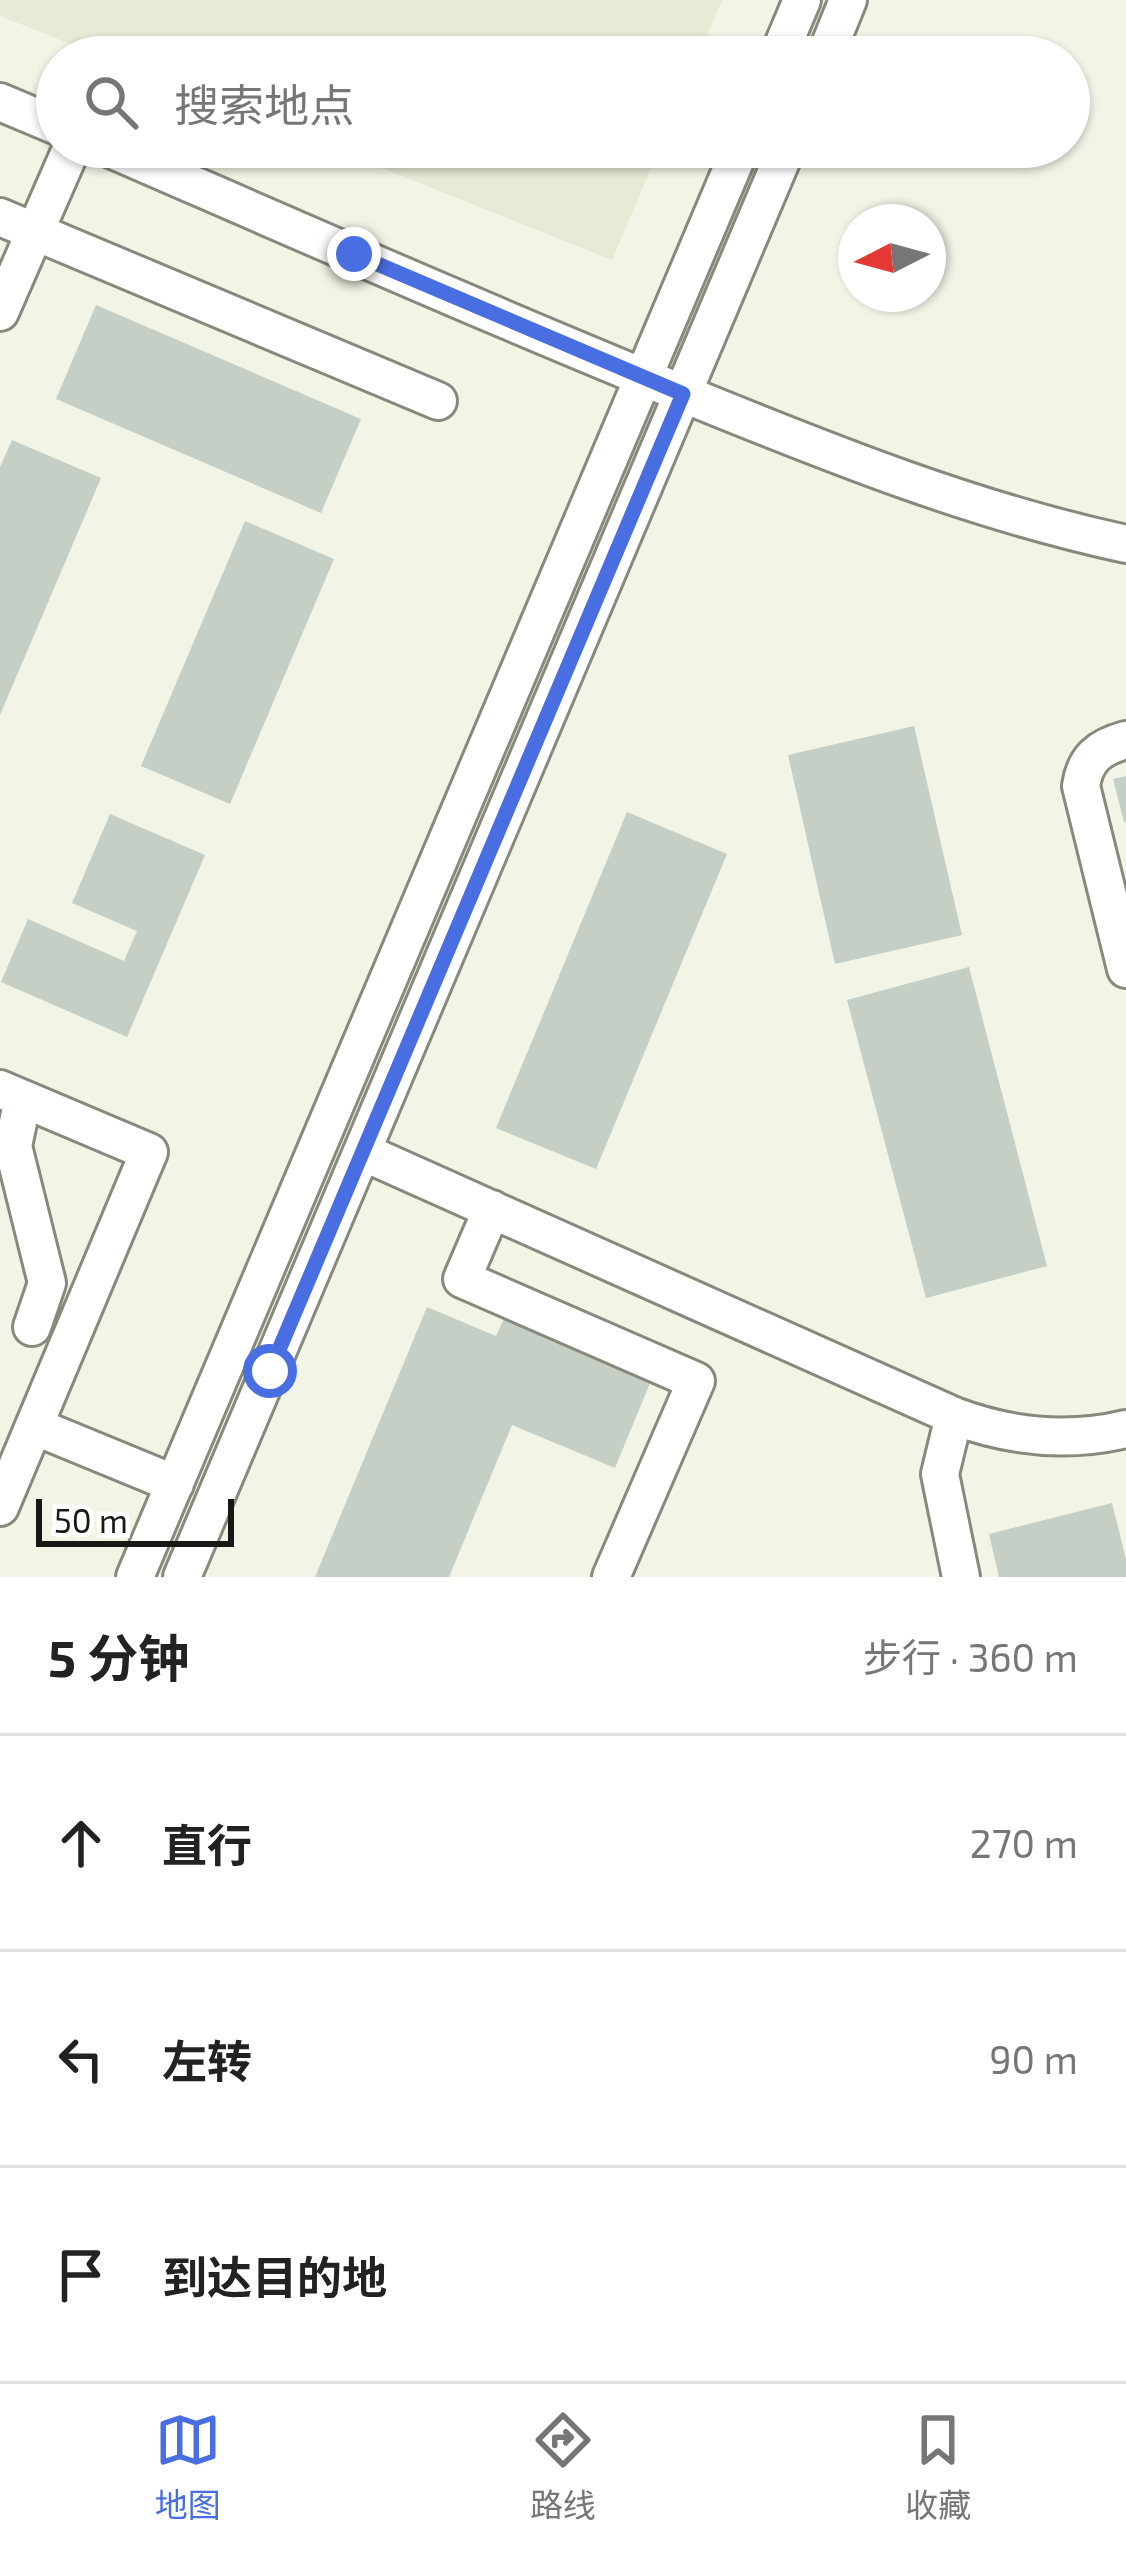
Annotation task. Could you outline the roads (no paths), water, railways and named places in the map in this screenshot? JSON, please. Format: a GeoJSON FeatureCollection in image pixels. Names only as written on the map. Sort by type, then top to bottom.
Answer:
{"type":"FeatureCollection","features":[{"type":"Feature","properties":{"kind":"street"},"geometry":{"type":"LineString","coordinates":[[787,36],[802,0]]}},
{"type":"Feature","properties":{"kind":"street"},"geometry":{"type":"LineString","coordinates":[[833,36],[848,0]]}},
{"type":"Feature","properties":{"kind":"street"},"geometry":{"type":"LineString","coordinates":[[0,102],[36,117]]}},
{"type":"Feature","properties":{"kind":"street"},"geometry":{"type":"LineString","coordinates":[[0,312],[63,168]]}},
{"type":"Feature","properties":{"kind":"street"},"geometry":{"type":"LineString","coordinates":[[154,168],[643,380],[937,491],[1126,544]]}},
{"type":"Feature","properties":{"kind":"street"},"geometry":{"type":"LineString","coordinates":[[135,1577],[731,168]]}},
{"type":"Feature","properties":{"kind":"street"},"geometry":{"type":"LineString","coordinates":[[182,1577],[778,168]]}},
{"type":"Feature","properties":{"kind":"street"},"geometry":{"type":"LineString","coordinates":[[0,217],[438,401]]}},
{"type":"Feature","properties":{"kind":"street"},"geometry":{"type":"LineString","coordinates":[[1126,740],[1097,752],[1083,773],[1082,786],[1126,969]]}},
{"type":"Feature","properties":{"kind":"street"},"geometry":{"type":"LineString","coordinates":[[0,1508],[149,1152],[11,1094],[7,1148],[47,1282],[32,1327]]}},
{"type":"Feature","properties":{"kind":"street"},"geometry":{"type":"LineString","coordinates":[[363,1152],[953,1416],[985,1427],[1051,1438],[1126,1430]]}},
{"type":"Feature","properties":{"kind":"street"},"geometry":{"type":"LineString","coordinates":[[492,1209],[462,1279],[696,1381],[611,1577]]}},
{"type":"Feature","properties":{"kind":"street"},"geometry":{"type":"LineString","coordinates":[[953,1416],[940,1474],[961,1577]]}},
{"type":"Feature","properties":{"kind":"street"},"geometry":{"type":"LineString","coordinates":[[34,1426],[175,1484]]}}]}
